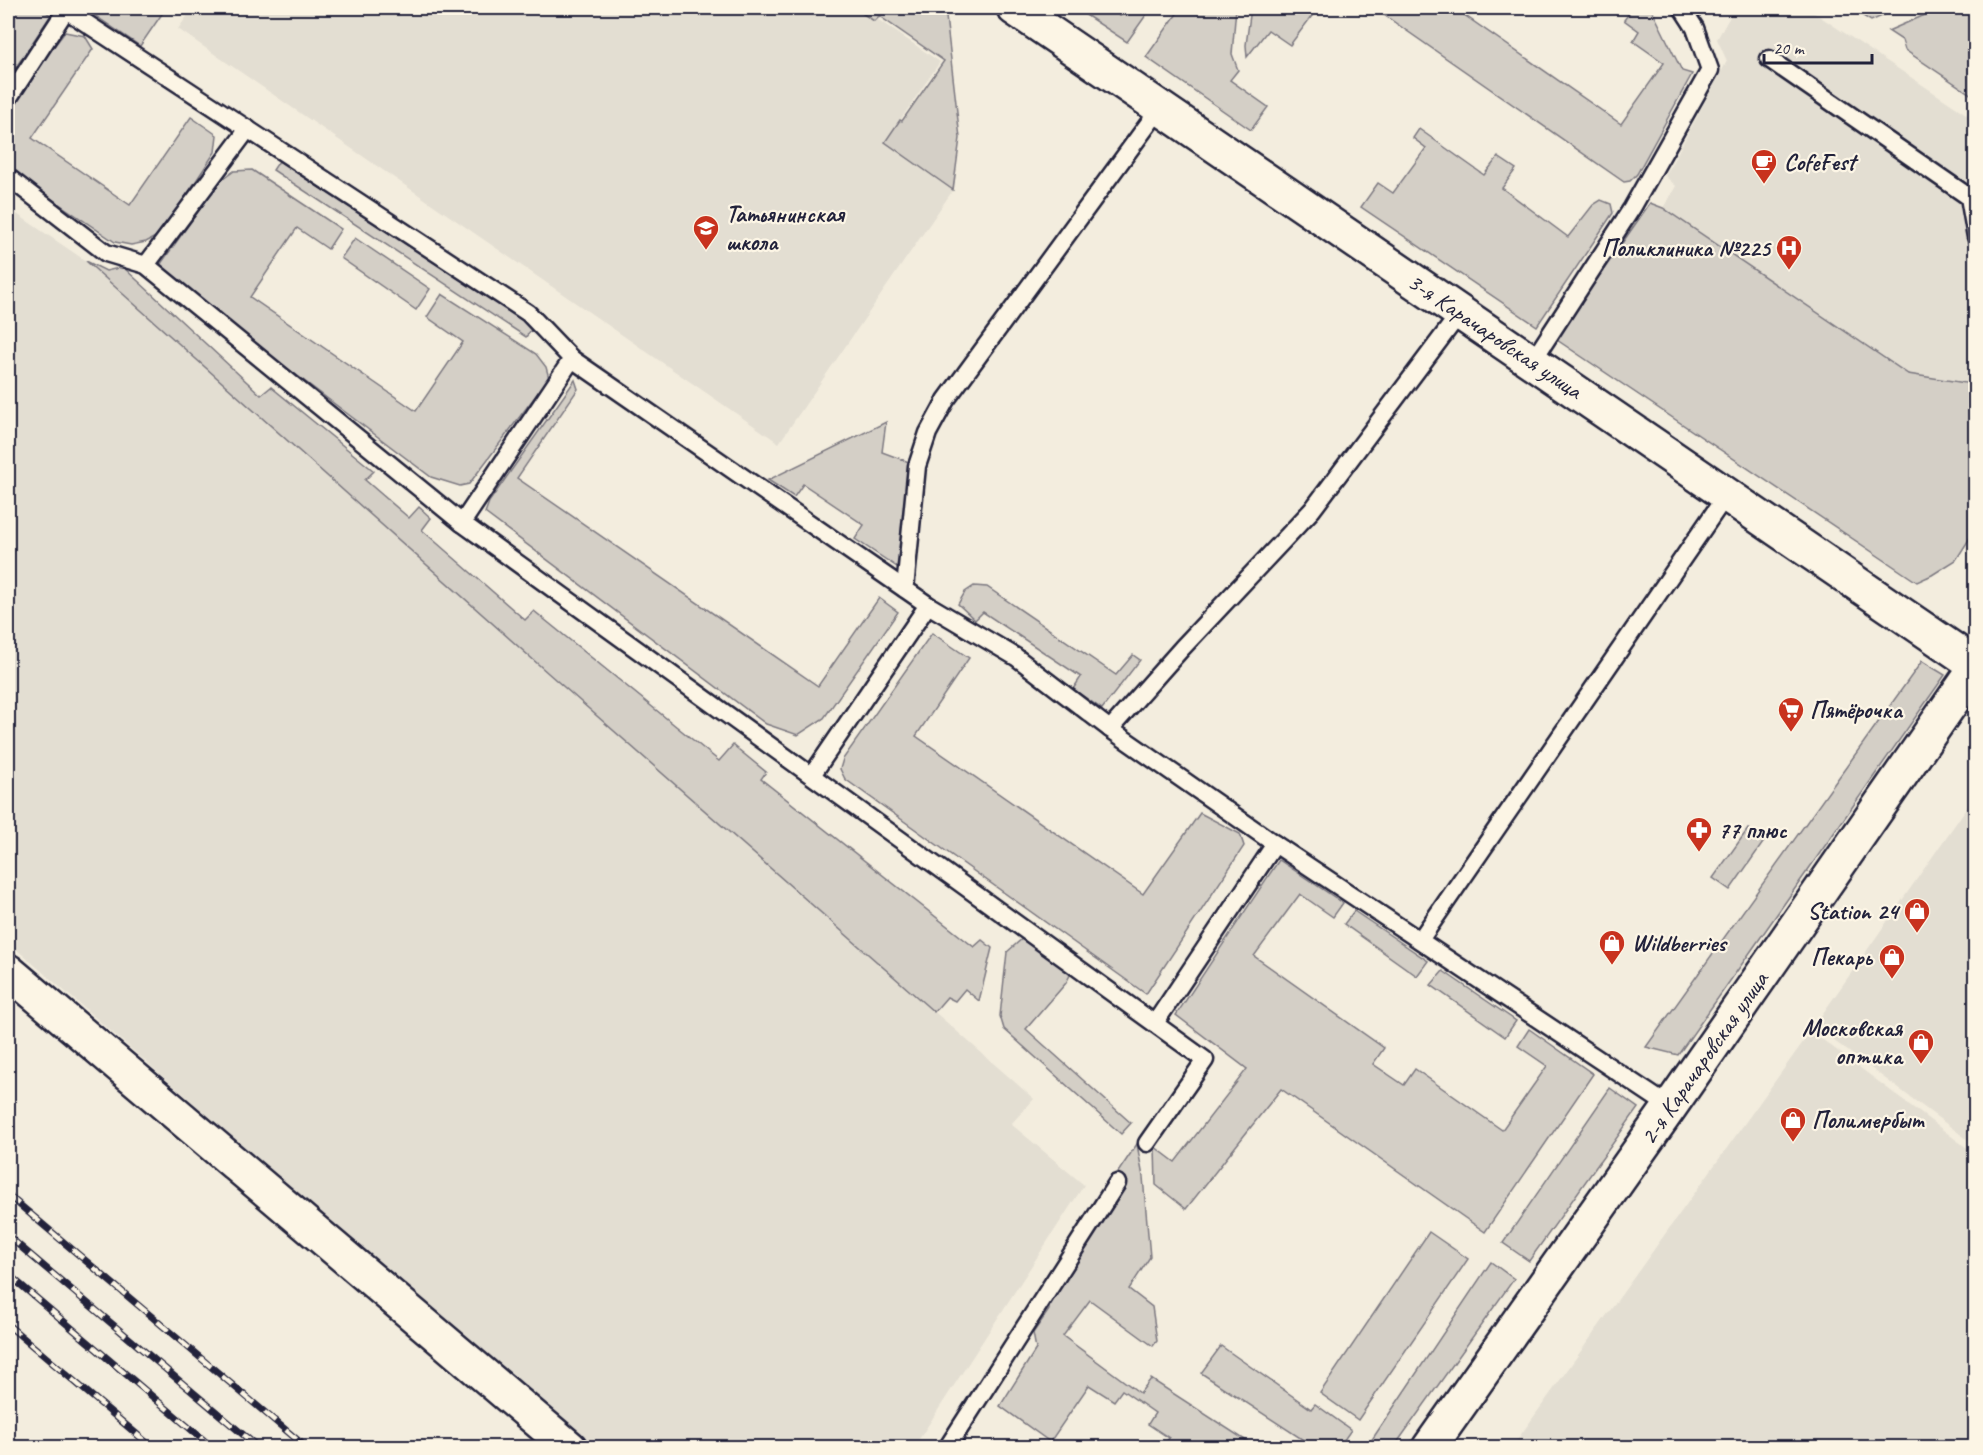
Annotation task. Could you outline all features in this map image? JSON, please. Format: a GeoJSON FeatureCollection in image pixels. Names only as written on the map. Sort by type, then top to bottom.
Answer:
{"type":"FeatureCollection","features":[{"type":"Feature","properties":{"kind":"street","name":"3-я Карачаровская улица"},"geometry":{"type":"LineString","coordinates":[[1014,8],[1976,666]]}},
{"type":"Feature","properties":{"kind":"street","name":"2-я Карачаровская улица"},"geometry":{"type":"LineString","coordinates":[[1429,1448],[1670,1107],[1976,666]]}},
{"type":"Feature","properties":{"kind":"street"},"geometry":{"type":"LineString","coordinates":[[8,971],[570,1448]]}},
{"type":"Feature","properties":{"kind":"lane"},"geometry":{"type":"LineString","coordinates":[[1532,362],[1632,208],[1710,70],[1695,28],[1682,8]]}},
{"type":"Feature","properties":{"kind":"lane"},"geometry":{"type":"LineString","coordinates":[[8,99],[65,9],[528,313],[572,359],[928,605],[1016,657],[1110,729],[1275,844],[1670,1107]]}},
{"type":"Feature","properties":{"kind":"lane"},"geometry":{"type":"LineString","coordinates":[[1768,59],[1968,197],[1976,237]]}},
{"type":"Feature","properties":{"kind":"lane"},"geometry":{"type":"LineString","coordinates":[[905,589],[917,466],[928,433],[946,400],[1160,108]]}},
{"type":"Feature","properties":{"kind":"lane"},"geometry":{"type":"LineString","coordinates":[[146,265],[248,129]]}},
{"type":"Feature","properties":{"kind":"lane"},"geometry":{"type":"LineString","coordinates":[[8,177],[106,253],[146,265],[462,523],[1205,1060],[1147,1143]]}},
{"type":"Feature","properties":{"kind":"lane"},"geometry":{"type":"LineString","coordinates":[[1110,729],[1182,648],[1312,510],[1460,313]]}},
{"type":"Feature","properties":{"kind":"lane"},"geometry":{"type":"LineString","coordinates":[[462,523],[572,359]]}},
{"type":"Feature","properties":{"kind":"lane"},"geometry":{"type":"LineString","coordinates":[[1420,940],[1727,494]]}},
{"type":"Feature","properties":{"kind":"lane"},"geometry":{"type":"LineString","coordinates":[[812,775],[928,605]]}},
{"type":"Feature","properties":{"kind":"lane"},"geometry":{"type":"LineString","coordinates":[[1155,1023],[1275,844]]}},
{"type":"Feature","properties":{"kind":"lane"},"geometry":{"type":"LineString","coordinates":[[947,1448],[1117,1183]]}},
{"type":"Feature","properties":{"kind":"shaded area"},"geometry":{"type":"Polygon","coordinates":[[[8,8],[40,8],[51,15],[8,79],[8,8]]]}},
{"type":"Feature","properties":{"kind":"shaded area"},"geometry":{"type":"Polygon","coordinates":[[[84,8],[166,8],[140,46],[84,8]]]}},
{"type":"Feature","properties":{"kind":"shaded area","name":"Татьянинская школа"},"geometry":{"type":"Polygon","coordinates":[[[193,8],[861,8],[940,62],[885,142],[953,190],[779,443],[178,29],[193,8]]]}},
{"type":"Feature","properties":{"kind":"shaded area"},"geometry":{"type":"Polygon","coordinates":[[[854,8],[945,8],[960,138],[953,190],[885,142],[944,61],[879,16],[874,21],[854,8]]]}},
{"type":"Feature","properties":{"kind":"shaded area"},"geometry":{"type":"Polygon","coordinates":[[[1075,8],[1108,8],[1120,16],[1126,8],[1151,8],[1127,42],[1075,8]]]}},
{"type":"Feature","properties":{"kind":"shaded area"},"geometry":{"type":"Polygon","coordinates":[[[1181,8],[1236,8],[1232,54],[1238,70],[1230,80],[1268,107],[1251,130],[1146,57],[1181,8]]]}},
{"type":"Feature","properties":{"kind":"shaded area"},"geometry":{"type":"Polygon","coordinates":[[[1251,8],[1318,8],[1290,45],[1268,30],[1247,57],[1246,45],[1251,8]]]}},
{"type":"Feature","properties":{"kind":"shaded area"},"geometry":{"type":"Polygon","coordinates":[[[1374,8],[1454,8],[1621,124],[1664,63],[1633,41],[1639,31],[1624,20],[1633,8],[1651,8],[1682,71],[1692,74],[1637,174],[1630,181],[1624,182],[1374,8]]]}},
{"type":"Feature","properties":{"kind":"shaded area","name":"Поликлиника №225"},"geometry":{"type":"Polygon","coordinates":[[[1735,8],[1807,8],[1975,120],[1975,510],[1928,579],[1559,334],[1650,203],[1663,208],[1676,186],[1665,176],[1727,61],[1717,39],[1735,8]]]}},
{"type":"Feature","properties":{"kind":"shaded area"},"geometry":{"type":"Polygon","coordinates":[[[1850,8],[1900,8],[1871,21],[1850,8]]]}},
{"type":"Feature","properties":{"kind":"shaded area"},"geometry":{"type":"Polygon","coordinates":[[[1941,8],[1975,8],[1975,97],[1905,50],[1902,40],[1888,31],[1941,8]]]}},
{"type":"Feature","properties":{"kind":"shaded area"},"geometry":{"type":"Polygon","coordinates":[[[65,32],[85,36],[93,49],[32,138],[130,205],[191,117],[217,135],[215,152],[161,234],[146,242],[131,245],[115,242],[8,169],[8,111],[65,32]]]}},
{"type":"Feature","properties":{"kind":"shaded area"},"geometry":{"type":"Polygon","coordinates":[[[1419,129],[1484,175],[1498,157],[1516,169],[1502,188],[1568,237],[1593,205],[1601,200],[1611,204],[1613,213],[1537,326],[1361,207],[1378,183],[1393,193],[1426,148],[1413,138],[1419,129]]]}},
{"type":"Feature","properties":{"kind":"shaded area"},"geometry":{"type":"Polygon","coordinates":[[[279,161],[533,327],[526,337],[273,170],[279,161]]]}},
{"type":"Feature","properties":{"kind":"shaded area"},"geometry":{"type":"Polygon","coordinates":[[[252,170],[341,229],[328,249],[297,228],[250,297],[416,411],[463,342],[427,317],[442,294],[536,354],[546,367],[549,378],[469,484],[460,486],[431,477],[171,280],[160,265],[219,182],[234,171],[252,170]]]}},
{"type":"Feature","properties":{"kind":"shaded area"},"geometry":{"type":"Polygon","coordinates":[[[1650,203],[1663,208],[1908,374],[1972,384],[1975,382],[1975,530],[1956,560],[1917,582],[1557,340],[1650,203]]]}},
{"type":"Feature","properties":{"kind":"shaded area"},"geometry":{"type":"Polygon","coordinates":[[[8,208],[86,261],[548,673],[1034,1099],[1011,1124],[1084,1185],[914,1447],[598,1447],[553,1415],[8,942],[8,208]]]}},
{"type":"Feature","properties":{"kind":"shaded area"},"geometry":{"type":"Polygon","coordinates":[[[355,238],[430,289],[416,310],[341,258],[355,238]]]}},
{"type":"Feature","properties":{"kind":"shaded area"},"geometry":{"type":"Polygon","coordinates":[[[86,261],[106,271],[123,267],[261,395],[271,387],[374,471],[365,480],[409,518],[419,507],[431,518],[422,530],[525,620],[534,611],[719,761],[733,745],[766,772],[761,779],[974,947],[982,940],[992,948],[979,1001],[965,989],[955,1001],[947,997],[934,1012],[548,673],[86,261]]]}},
{"type":"Feature","properties":{"kind":"shaded area"},"geometry":{"type":"Polygon","coordinates":[[[575,380],[578,389],[517,478],[818,686],[879,598],[898,612],[824,718],[798,735],[766,724],[485,513],[489,502],[575,380]]]}},
{"type":"Feature","properties":{"kind":"shaded area"},"geometry":{"type":"Polygon","coordinates":[[[886,422],[882,452],[909,462],[897,567],[855,539],[864,525],[803,484],[794,497],[768,480],[886,422]]]}},
{"type":"Feature","properties":{"kind":"shaded area"},"geometry":{"type":"Polygon","coordinates":[[[974,586],[987,587],[1116,675],[1133,655],[1140,660],[1102,709],[1073,689],[1081,677],[983,612],[975,620],[958,604],[965,592],[974,586]]]}},
{"type":"Feature","properties":{"kind":"shaded area"},"geometry":{"type":"Polygon","coordinates":[[[932,633],[969,658],[916,736],[1143,894],[1200,813],[1240,834],[1244,846],[1146,994],[845,779],[840,769],[843,759],[932,633]]]}},
{"type":"Feature","properties":{"kind":"shaded area"},"geometry":{"type":"Polygon","coordinates":[[[1922,661],[1945,675],[1678,1055],[1646,1047],[1922,661]]]}},
{"type":"Feature","properties":{"kind":"shaded area"},"geometry":{"type":"Polygon","coordinates":[[[1975,796],[1975,1145],[1814,1026],[1975,796]]]}},
{"type":"Feature","properties":{"kind":"shaded area"},"geometry":{"type":"Polygon","coordinates":[[[1748,829],[1765,840],[1730,890],[1713,878],[1748,829]]]}},
{"type":"Feature","properties":{"kind":"shaded area"},"geometry":{"type":"Polygon","coordinates":[[[1279,860],[1343,903],[1333,917],[1300,894],[1254,956],[1384,1048],[1373,1064],[1404,1085],[1415,1069],[1502,1130],[1547,1066],[1518,1046],[1529,1029],[1593,1074],[1485,1232],[1281,1089],[1186,1209],[1156,1185],[1155,1147],[1175,1162],[1247,1069],[1176,1015],[1279,860]]]}},
{"type":"Feature","properties":{"kind":"shaded area"},"geometry":{"type":"Polygon","coordinates":[[[1354,911],[1428,961],[1417,976],[1344,924],[1354,911]]]}},
{"type":"Feature","properties":{"kind":"shaded area"},"geometry":{"type":"Polygon","coordinates":[[[1023,938],[1065,966],[1070,975],[1066,983],[1026,1029],[1131,1123],[1121,1134],[1004,1029],[1000,1016],[1007,952],[1023,938]]]}},
{"type":"Feature","properties":{"kind":"shaded area"},"geometry":{"type":"Polygon","coordinates":[[[1443,971],[1516,1021],[1505,1037],[1431,985],[1443,971]]]}},
{"type":"Feature","properties":{"kind":"shaded area","name":"Полимербыт"},"geometry":{"type":"Polygon","coordinates":[[[1811,1031],[1975,1154],[1975,1447],[1512,1447],[1811,1031]]]}},
{"type":"Feature","properties":{"kind":"shaded area"},"geometry":{"type":"Polygon","coordinates":[[[1610,1088],[1638,1108],[1529,1261],[1503,1243],[1610,1088]]]}},
{"type":"Feature","properties":{"kind":"shaded area"},"geometry":{"type":"Polygon","coordinates":[[[1137,1144],[1143,1177],[1150,1257],[1129,1289],[1152,1307],[1157,1341],[1153,1346],[1090,1300],[1063,1336],[1140,1393],[1151,1379],[1256,1447],[1163,1447],[1169,1438],[1148,1424],[1155,1413],[1122,1390],[1114,1401],[1089,1385],[1050,1442],[1000,1406],[1036,1349],[1033,1333],[1049,1310],[1052,1270],[1137,1144]]]}},
{"type":"Feature","properties":{"kind":"shaded area"},"geometry":{"type":"Polygon","coordinates":[[[1429,1232],[1468,1259],[1358,1420],[1320,1393],[1429,1232]]]}},
{"type":"Feature","properties":{"kind":"shaded area"},"geometry":{"type":"Polygon","coordinates":[[[1491,1262],[1514,1279],[1394,1447],[1367,1447],[1491,1262]]]}},
{"type":"Feature","properties":{"kind":"shaded area"},"geometry":{"type":"Polygon","coordinates":[[[1221,1346],[1311,1409],[1315,1404],[1351,1430],[1339,1447],[1314,1447],[1201,1373],[1221,1346]]]}},
{"type":"Feature","properties":{"kind":"railway"},"geometry":{"type":"LineString","coordinates":[[8,1195],[307,1448]]}},
{"type":"Feature","properties":{"kind":"railway"},"geometry":{"type":"LineString","coordinates":[[8,1236],[259,1448]]}},
{"type":"Feature","properties":{"kind":"railway"},"geometry":{"type":"LineString","coordinates":[[8,1274],[213,1448]]}},
{"type":"Feature","properties":{"kind":"railway"},"geometry":{"type":"LineString","coordinates":[[8,1325],[153,1448]]}},
{"type":"Feature","properties":{"kind":"place","name":"CofeFest"},"geometry":{"type":"Point","coordinates":[1764,185]}},
{"type":"Feature","properties":{"kind":"place","name":"Татьянинская школа"},"geometry":{"type":"Point","coordinates":[706,251]}},
{"type":"Feature","properties":{"kind":"place","name":"Поликлиника №225"},"geometry":{"type":"Point","coordinates":[1789,271]}},
{"type":"Feature","properties":{"kind":"place","name":"Пятёрочка"},"geometry":{"type":"Point","coordinates":[1791,733]}},
{"type":"Feature","properties":{"kind":"place","name":"77 плюс"},"geometry":{"type":"Point","coordinates":[1699,853]}},
{"type":"Feature","properties":{"kind":"place","name":"Station 24"},"geometry":{"type":"Point","coordinates":[1917,934]}},
{"type":"Feature","properties":{"kind":"place","name":"Wildberries"},"geometry":{"type":"Point","coordinates":[1612,966]}},
{"type":"Feature","properties":{"kind":"place","name":"Пекарь"},"geometry":{"type":"Point","coordinates":[1892,980]}},
{"type":"Feature","properties":{"kind":"place","name":"Московская оптика"},"geometry":{"type":"Point","coordinates":[1921,1065]}},
{"type":"Feature","properties":{"kind":"place","name":"Полимербыт"},"geometry":{"type":"Point","coordinates":[1793,1143]}}]}
